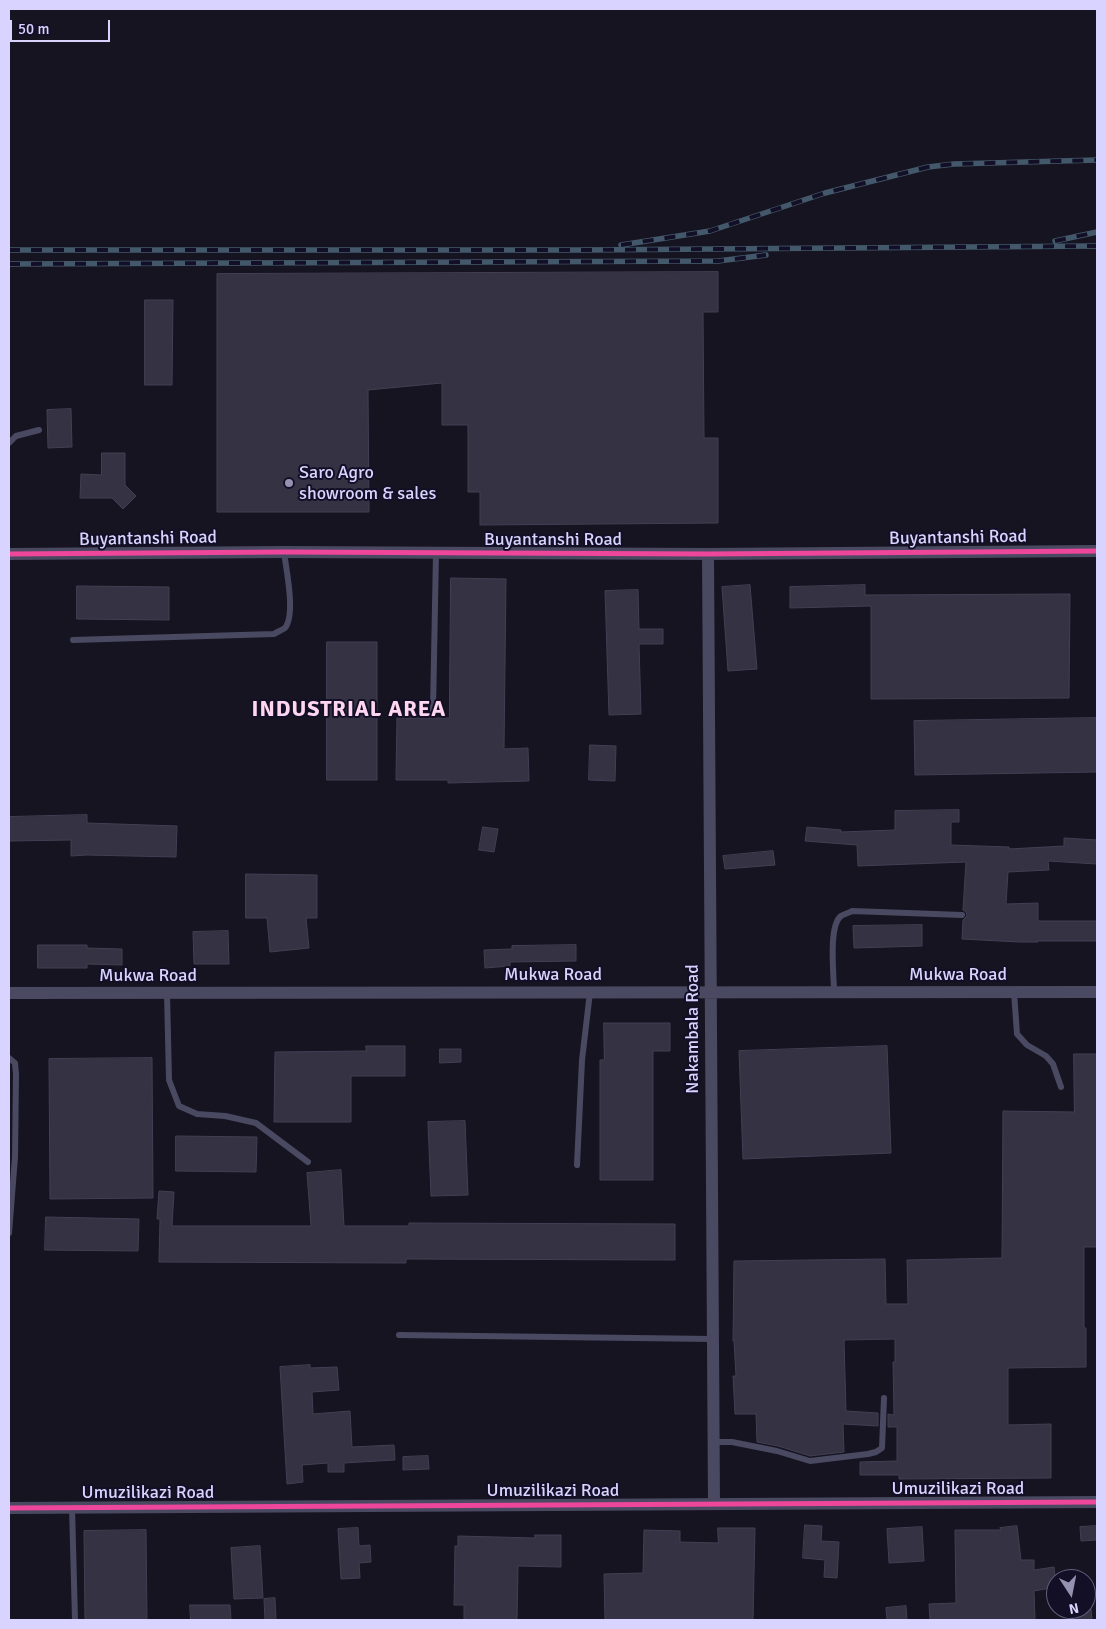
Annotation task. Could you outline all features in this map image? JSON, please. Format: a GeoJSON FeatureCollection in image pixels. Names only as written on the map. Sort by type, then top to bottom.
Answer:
{"type":"FeatureCollection","features":[{"type":"Feature","properties":{"kind":"street","name":"Buyantanshi Road"},"geometry":{"type":"LineString","coordinates":[[9,554],[284,552],[708,554],[1097,551]]}},
{"type":"Feature","properties":{"kind":"street","name":"Nakambala Road"},"geometry":{"type":"LineString","coordinates":[[708,554],[714,1503]]}},
{"type":"Feature","properties":{"kind":"street","name":"Mukwa Road"},"geometry":{"type":"LineString","coordinates":[[9,993],[1097,992]]}},
{"type":"Feature","properties":{"kind":"street","name":"Umuzilikazi Road"},"geometry":{"type":"LineString","coordinates":[[9,1508],[1097,1502]]}},
{"type":"Feature","properties":{"kind":"lane"},"geometry":{"type":"LineString","coordinates":[[9,443],[16,436],[39,430]]}},
{"type":"Feature","properties":{"kind":"lane"},"geometry":{"type":"LineString","coordinates":[[73,640],[274,634],[284,628],[290,618],[284,552]]}},
{"type":"Feature","properties":{"kind":"lane"},"geometry":{"type":"LineString","coordinates":[[433,710],[436,553]]}},
{"type":"Feature","properties":{"kind":"lane"},"geometry":{"type":"LineString","coordinates":[[834,992],[833,945],[835,926],[840,916],[852,912],[962,915]]}},
{"type":"Feature","properties":{"kind":"lane"},"geometry":{"type":"LineString","coordinates":[[577,1165],[582,1060],[590,992]]}},
{"type":"Feature","properties":{"kind":"lane"},"geometry":{"type":"LineString","coordinates":[[1014,992],[1017,1034],[1020,1040],[1046,1056],[1053,1064],[1060,1087]]}},
{"type":"Feature","properties":{"kind":"lane"},"geometry":{"type":"LineString","coordinates":[[167,993],[169,1080],[179,1106],[197,1114],[225,1116],[256,1123],[308,1162]]}},
{"type":"Feature","properties":{"kind":"lane"},"geometry":{"type":"LineString","coordinates":[[9,1058],[15,1063],[16,1074],[15,1157],[9,1234]]}},
{"type":"Feature","properties":{"kind":"lane"},"geometry":{"type":"LineString","coordinates":[[399,1335],[713,1338]]}},
{"type":"Feature","properties":{"kind":"lane"},"geometry":{"type":"LineString","coordinates":[[714,1442],[732,1442],[777,1451],[810,1461],[876,1452],[882,1448],[884,1398]]}},
{"type":"Feature","properties":{"kind":"lane"},"geometry":{"type":"LineString","coordinates":[[72,1507],[75,1620]]}},
{"type":"Feature","properties":{"kind":"building"},"geometry":{"type":"Polygon","coordinates":[[[718,272],[718,312],[703,312],[704,438],[718,438],[718,523],[480,525],[480,492],[468,492],[468,425],[442,425],[442,383],[368,390],[369,512],[217,512],[217,274],[718,272]]]}},
{"type":"Feature","properties":{"kind":"building"},"geometry":{"type":"Polygon","coordinates":[[[145,300],[173,300],[172,385],[145,385],[145,300]]]}},
{"type":"Feature","properties":{"kind":"building"},"geometry":{"type":"Polygon","coordinates":[[[71,409],[72,447],[48,448],[47,410],[71,409]]]}},
{"type":"Feature","properties":{"kind":"building"},"geometry":{"type":"Polygon","coordinates":[[[102,453],[125,453],[125,485],[136,496],[123,509],[112,498],[80,498],[81,474],[101,475],[102,453]]]}},
{"type":"Feature","properties":{"kind":"building"},"geometry":{"type":"Polygon","coordinates":[[[451,578],[506,579],[504,749],[528,748],[529,781],[448,783],[448,780],[396,780],[397,718],[449,718],[451,578]]]}},
{"type":"Feature","properties":{"kind":"building"},"geometry":{"type":"Polygon","coordinates":[[[750,585],[757,669],[728,671],[722,587],[750,585]]]}},
{"type":"Feature","properties":{"kind":"building"},"geometry":{"type":"Polygon","coordinates":[[[865,585],[865,595],[1070,594],[1069,698],[871,699],[871,606],[790,608],[790,587],[865,585]]]}},
{"type":"Feature","properties":{"kind":"building"},"geometry":{"type":"Polygon","coordinates":[[[77,586],[169,587],[169,620],[77,619],[77,586]]]}},
{"type":"Feature","properties":{"kind":"building"},"geometry":{"type":"Polygon","coordinates":[[[638,590],[639,629],[663,629],[663,644],[639,644],[641,714],[609,715],[605,591],[638,590]]]}},
{"type":"Feature","properties":{"kind":"building"},"geometry":{"type":"Polygon","coordinates":[[[327,642],[377,642],[377,780],[327,780],[327,642]]]}},
{"type":"Feature","properties":{"kind":"building"},"geometry":{"type":"Polygon","coordinates":[[[1097,718],[1097,772],[915,775],[914,721],[1097,718]]]}},
{"type":"Feature","properties":{"kind":"building"},"geometry":{"type":"Polygon","coordinates":[[[590,745],[616,746],[615,781],[589,780],[590,745]]]}},
{"type":"Feature","properties":{"kind":"building"},"geometry":{"type":"Polygon","coordinates":[[[959,810],[959,822],[951,822],[951,845],[1009,847],[1009,849],[1064,846],[1064,838],[1097,840],[1097,864],[1048,861],[1049,870],[1008,872],[1006,904],[1038,903],[1038,921],[1097,921],[1097,941],[1019,942],[962,939],[963,920],[967,916],[963,910],[966,862],[858,866],[857,845],[805,841],[807,827],[841,830],[841,832],[895,830],[895,811],[959,810]]]}},
{"type":"Feature","properties":{"kind":"building"},"geometry":{"type":"Polygon","coordinates":[[[87,815],[87,823],[177,826],[176,857],[71,856],[71,840],[9,841],[9,817],[87,815]]]}},
{"type":"Feature","properties":{"kind":"building"},"geometry":{"type":"Polygon","coordinates":[[[483,827],[498,829],[494,852],[479,850],[483,827]]]}},
{"type":"Feature","properties":{"kind":"building"},"geometry":{"type":"Polygon","coordinates":[[[773,851],[775,865],[725,869],[723,856],[773,851]]]}},
{"type":"Feature","properties":{"kind":"building"},"geometry":{"type":"Polygon","coordinates":[[[246,874],[317,875],[317,918],[306,918],[309,948],[270,952],[267,918],[246,918],[246,874]]]}},
{"type":"Feature","properties":{"kind":"building"},"geometry":{"type":"Polygon","coordinates":[[[922,925],[922,946],[854,948],[853,926],[922,925]]]}},
{"type":"Feature","properties":{"kind":"building"},"geometry":{"type":"Polygon","coordinates":[[[228,931],[229,964],[194,964],[193,932],[228,931]]]}},
{"type":"Feature","properties":{"kind":"building"},"geometry":{"type":"Polygon","coordinates":[[[38,945],[87,945],[87,948],[122,949],[122,965],[87,964],[87,968],[38,968],[38,945]]]}},
{"type":"Feature","properties":{"kind":"building"},"geometry":{"type":"Polygon","coordinates":[[[576,945],[576,961],[510,962],[510,966],[485,968],[484,950],[512,949],[512,946],[576,945]]]}},
{"type":"Feature","properties":{"kind":"building"},"geometry":{"type":"Polygon","coordinates":[[[604,1023],[670,1023],[670,1051],[653,1051],[653,1180],[600,1180],[600,1060],[604,1060],[604,1023]]]}},
{"type":"Feature","properties":{"kind":"building"},"geometry":{"type":"Polygon","coordinates":[[[366,1046],[405,1046],[405,1076],[351,1076],[351,1122],[274,1122],[275,1052],[366,1051],[366,1046]]]}},
{"type":"Feature","properties":{"kind":"building"},"geometry":{"type":"Polygon","coordinates":[[[887,1046],[891,1153],[743,1159],[739,1051],[887,1046]]]}},
{"type":"Feature","properties":{"kind":"building"},"geometry":{"type":"Polygon","coordinates":[[[440,1049],[461,1049],[461,1062],[440,1063],[440,1049]]]}},
{"type":"Feature","properties":{"kind":"building"},"geometry":{"type":"Polygon","coordinates":[[[1074,1054],[1097,1054],[1097,1247],[1084,1247],[1086,1367],[1008,1368],[1008,1425],[1051,1424],[1051,1478],[899,1479],[899,1475],[860,1475],[860,1462],[897,1461],[897,1427],[888,1427],[888,1414],[894,1415],[893,1362],[895,1362],[895,1339],[844,1340],[846,1411],[878,1413],[878,1426],[843,1424],[844,1452],[810,1456],[757,1442],[756,1414],[735,1414],[733,1376],[736,1376],[733,1341],[734,1261],[885,1259],[886,1304],[908,1304],[907,1260],[1002,1258],[1003,1111],[1074,1112],[1074,1054]]]}},
{"type":"Feature","properties":{"kind":"building"},"geometry":{"type":"Polygon","coordinates":[[[152,1058],[153,1198],[50,1199],[49,1059],[152,1058]]]}},
{"type":"Feature","properties":{"kind":"building"},"geometry":{"type":"Polygon","coordinates":[[[465,1121],[468,1195],[431,1196],[428,1122],[465,1121]]]}},
{"type":"Feature","properties":{"kind":"building"},"geometry":{"type":"Polygon","coordinates":[[[176,1136],[257,1137],[256,1172],[176,1171],[176,1136]]]}},
{"type":"Feature","properties":{"kind":"building"},"geometry":{"type":"Polygon","coordinates":[[[341,1170],[344,1226],[409,1226],[409,1223],[675,1224],[675,1260],[406,1259],[406,1263],[159,1262],[160,1219],[157,1219],[159,1191],[174,1192],[172,1226],[311,1226],[307,1173],[341,1170]]]}},
{"type":"Feature","properties":{"kind":"building"},"geometry":{"type":"Polygon","coordinates":[[[46,1217],[139,1219],[138,1251],[45,1250],[46,1217]]]}},
{"type":"Feature","properties":{"kind":"building"},"geometry":{"type":"Polygon","coordinates":[[[310,1365],[310,1368],[337,1367],[339,1390],[312,1392],[313,1414],[350,1411],[352,1447],[394,1445],[395,1460],[344,1463],[344,1472],[328,1472],[328,1463],[302,1465],[303,1482],[287,1484],[280,1367],[310,1365]]]}},
{"type":"Feature","properties":{"kind":"building"},"geometry":{"type":"Polygon","coordinates":[[[428,1456],[429,1469],[403,1470],[403,1457],[428,1456]]]}},
{"type":"Feature","properties":{"kind":"building"},"geometry":{"type":"Polygon","coordinates":[[[805,1525],[822,1526],[821,1541],[839,1542],[837,1578],[824,1577],[825,1560],[803,1558],[805,1525]]]}},
{"type":"Feature","properties":{"kind":"building"},"geometry":{"type":"Polygon","coordinates":[[[1017,1526],[1021,1560],[1034,1560],[1034,1570],[1054,1567],[1054,1569],[1046,1569],[1046,1589],[1034,1591],[1035,1620],[930,1620],[929,1604],[956,1603],[955,1530],[1001,1530],[1000,1528],[1017,1526]]]}},
{"type":"Feature","properties":{"kind":"building"},"geometry":{"type":"Polygon","coordinates":[[[1097,1526],[1097,1540],[1081,1541],[1080,1527],[1097,1526]]]}},
{"type":"Feature","properties":{"kind":"building"},"geometry":{"type":"Polygon","coordinates":[[[922,1527],[924,1561],[889,1563],[887,1529],[922,1527]]]}},
{"type":"Feature","properties":{"kind":"building"},"geometry":{"type":"Polygon","coordinates":[[[358,1528],[359,1546],[370,1545],[371,1562],[359,1563],[360,1578],[341,1579],[338,1529],[358,1528]]]}},
{"type":"Feature","properties":{"kind":"building"},"geometry":{"type":"Polygon","coordinates":[[[718,1528],[755,1528],[753,1620],[605,1620],[604,1574],[643,1573],[644,1530],[680,1531],[680,1542],[718,1543],[718,1528]]]}},
{"type":"Feature","properties":{"kind":"building"},"geometry":{"type":"Polygon","coordinates":[[[146,1530],[147,1620],[85,1620],[84,1531],[146,1530]]]}},
{"type":"Feature","properties":{"kind":"building"},"geometry":{"type":"Polygon","coordinates":[[[535,1535],[561,1535],[561,1567],[518,1566],[517,1620],[464,1620],[464,1605],[454,1605],[455,1546],[458,1546],[458,1536],[535,1538],[535,1535]]]}},
{"type":"Feature","properties":{"kind":"building"},"geometry":{"type":"Polygon","coordinates":[[[260,1546],[263,1598],[234,1599],[231,1548],[260,1546]]]}},
{"type":"Feature","properties":{"kind":"building"},"geometry":{"type":"Polygon","coordinates":[[[275,1598],[276,1620],[265,1620],[264,1599],[275,1598]]]}},
{"type":"Feature","properties":{"kind":"building"},"geometry":{"type":"Polygon","coordinates":[[[190,1605],[230,1605],[231,1620],[191,1620],[190,1605]]]}},
{"type":"Feature","properties":{"kind":"building"},"geometry":{"type":"Polygon","coordinates":[[[906,1606],[907,1620],[887,1620],[886,1608],[906,1606]]]}},
{"type":"Feature","properties":{"kind":"railway"},"geometry":{"type":"LineString","coordinates":[[621,245],[710,231],[825,193],[928,167],[954,164],[1097,160]]}},
{"type":"Feature","properties":{"kind":"railway"},"geometry":{"type":"LineString","coordinates":[[1055,241],[1097,232]]}},
{"type":"Feature","properties":{"kind":"railway"},"geometry":{"type":"LineString","coordinates":[[9,250],[584,250],[1097,246]]}},
{"type":"Feature","properties":{"kind":"railway"},"geometry":{"type":"LineString","coordinates":[[9,264],[718,261],[766,255]]}},
{"type":"Feature","properties":{"kind":"cycle path"},"geometry":{"type":"LineString","coordinates":[[9,554],[284,552],[708,554],[1097,551]]}},
{"type":"Feature","properties":{"kind":"cycle path"},"geometry":{"type":"LineString","coordinates":[[9,1508],[1097,1502]]}},
{"type":"Feature","properties":{"kind":"place","name":"Saro Agro showroom & sales"},"geometry":{"type":"Point","coordinates":[289,483]}},
{"type":"Feature","properties":{"kind":"district","name":"INDUSTRIAL AREA"},"geometry":{"type":"Point","coordinates":[349,710]}}]}
